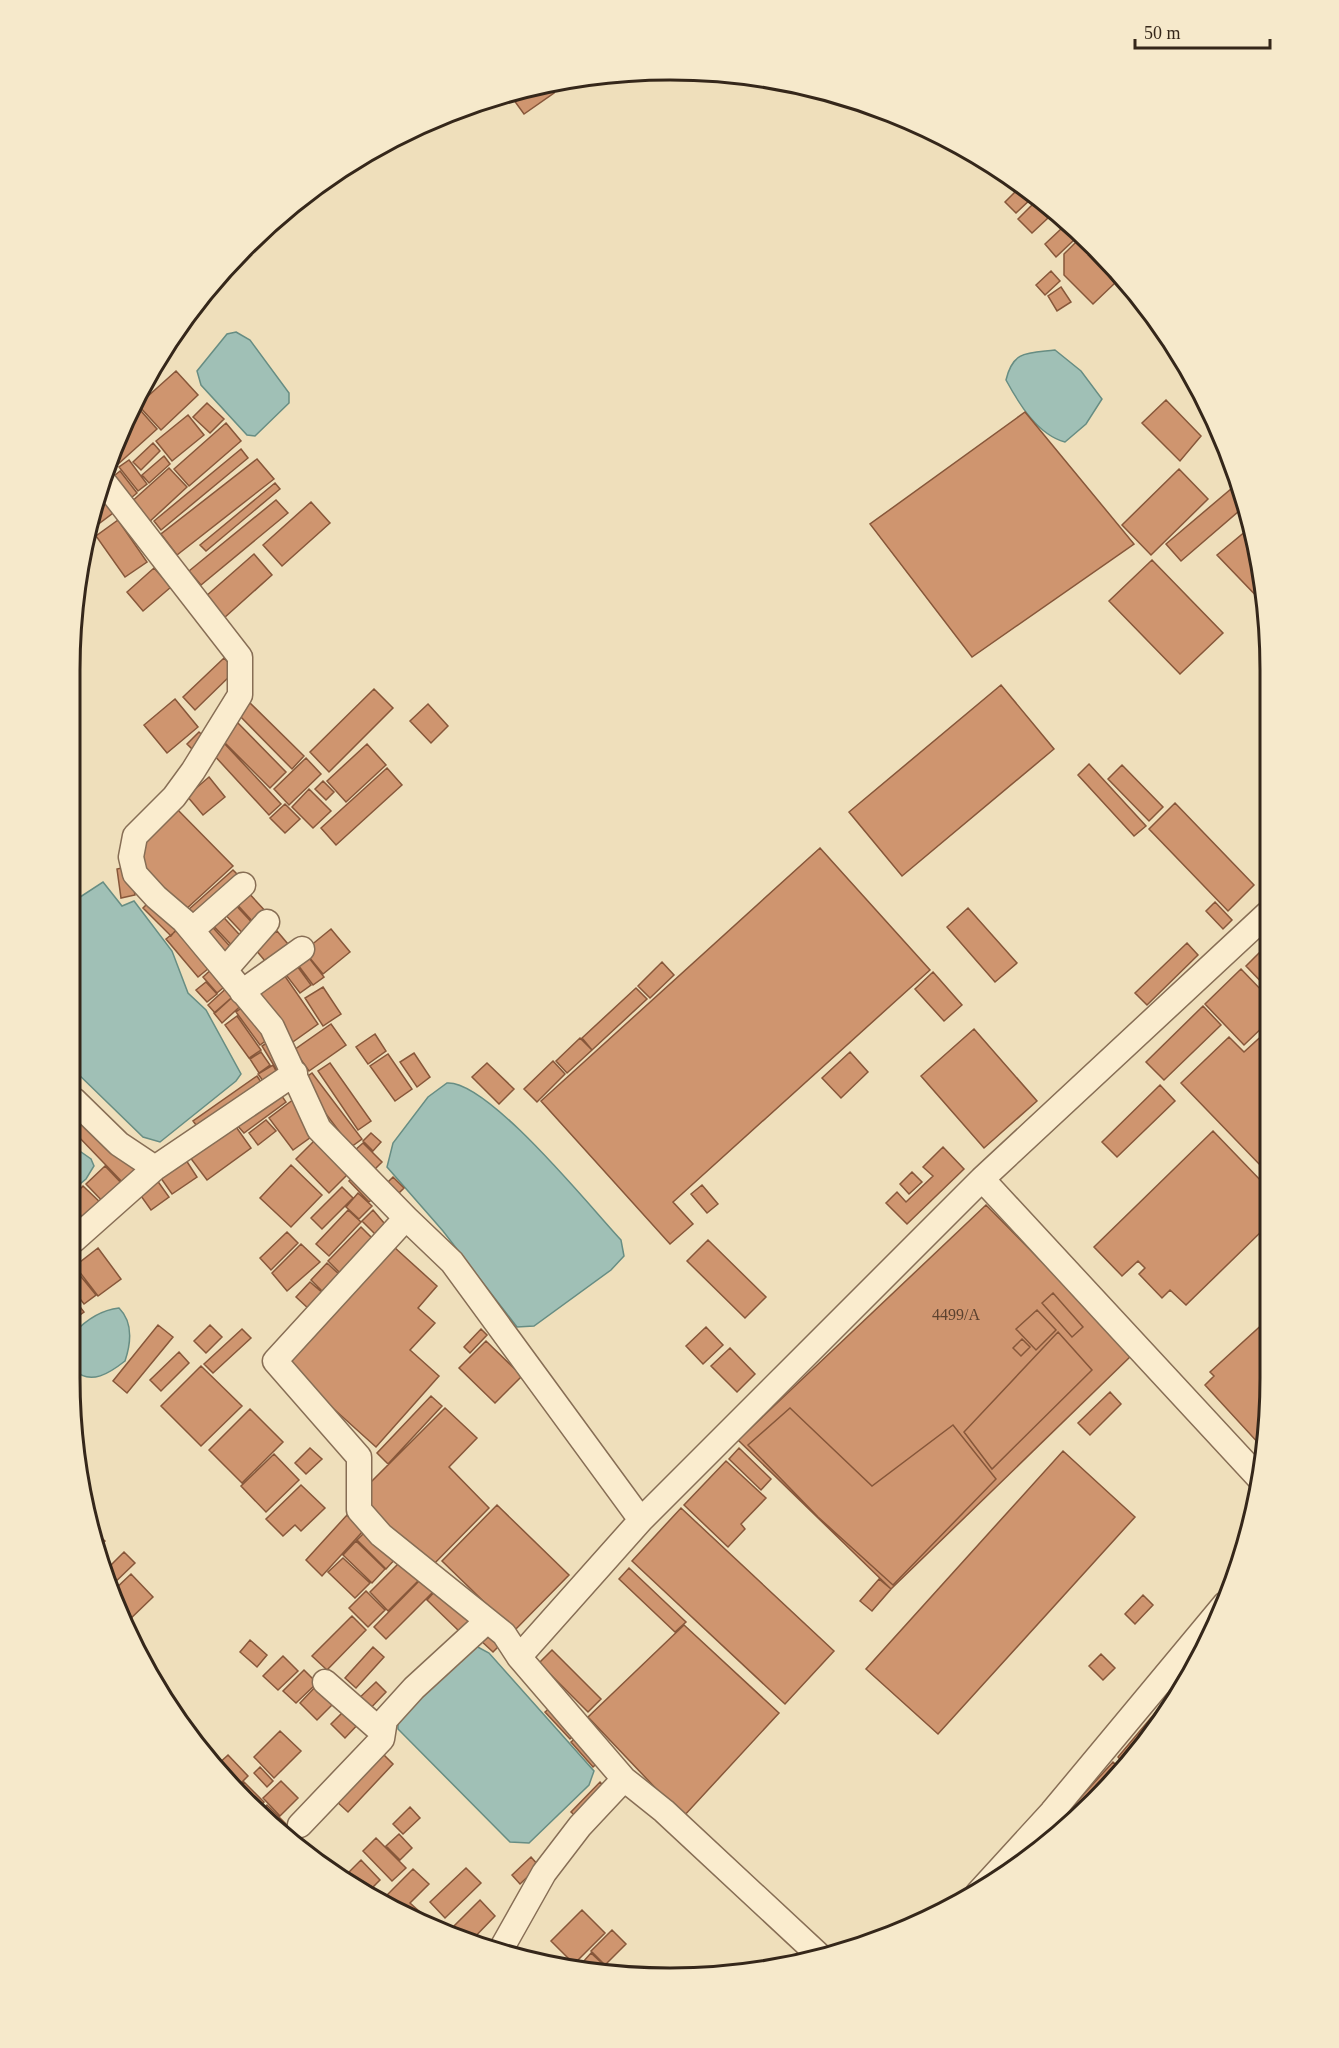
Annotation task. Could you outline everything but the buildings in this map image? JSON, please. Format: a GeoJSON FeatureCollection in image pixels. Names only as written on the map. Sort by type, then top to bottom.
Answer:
{"type":"FeatureCollection","features":[{"type":"Feature","properties":{"kind":"street"},"geometry":{"type":"LineString","coordinates":[[109,488],[124,504],[240,657],[240,694],[187,780],[174,797],[135,836],[131,857],[135,874],[192,930],[272,1027],[319,1129],[452,1262],[641,1520]]}},
{"type":"Feature","properties":{"kind":"street"},"geometry":{"type":"LineString","coordinates":[[192,930],[243,885]]}},
{"type":"Feature","properties":{"kind":"street"},"geometry":{"type":"LineString","coordinates":[[519,1657],[641,1520],[982,1179],[1260,921]]}},
{"type":"Feature","properties":{"kind":"street"},"geometry":{"type":"LineString","coordinates":[[225,970],[267,922]]}},
{"type":"Feature","properties":{"kind":"street"},"geometry":{"type":"LineString","coordinates":[[242,992],[302,949]]}},
{"type":"Feature","properties":{"kind":"street"},"geometry":{"type":"LineString","coordinates":[[80,1235],[155,1168],[295,1073]]}},
{"type":"Feature","properties":{"kind":"street"},"geometry":{"type":"LineString","coordinates":[[80,1106],[119,1144],[155,1168]]}},
{"type":"Feature","properties":{"kind":"street"},"geometry":{"type":"LineString","coordinates":[[982,1179],[1252,1470]]}},
{"type":"Feature","properties":{"kind":"street"},"geometry":{"type":"LineString","coordinates":[[406,1218],[275,1361],[359,1457],[359,1510],[381,1535],[504,1634],[519,1657],[624,1779],[664,1811],[813,1950]]}},
{"type":"Feature","properties":{"kind":"street"},"geometry":{"type":"LineString","coordinates":[[300,1825],[382,1739],[386,1720],[414,1688],[487,1621]]}},
{"type":"Feature","properties":{"kind":"street"},"geometry":{"type":"LineString","coordinates":[[1005,1864],[1052,1812],[1202,1633]]}},
{"type":"Feature","properties":{"kind":"street"},"geometry":{"type":"LineString","coordinates":[[325,1682],[383,1733]]}},
{"type":"Feature","properties":{"kind":"street"},"geometry":{"type":"LineString","coordinates":[[504,1944],[544,1873],[580,1826],[624,1779]]}},
{"type":"Feature","properties":{"kind":"water"},"geometry":{"type":"Polygon","coordinates":[[[236,332],[250,340],[289,393],[289,403],[255,436],[247,435],[201,385],[197,371],[227,334],[236,332]]]}},
{"type":"Feature","properties":{"kind":"water"},"geometry":{"type":"Polygon","coordinates":[[[1055,350],[1081,371],[1102,399],[1086,424],[1065,442],[1046,433],[1038,426],[1023,408],[1006,380],[1017,358],[1029,353],[1055,350]]]}},
{"type":"Feature","properties":{"kind":"water"},"geometry":{"type":"Polygon","coordinates":[[[103,882],[122,906],[134,901],[172,951],[188,993],[206,1010],[241,1074],[236,1081],[160,1142],[143,1137],[80,1076],[80,897],[103,882]]]}},
{"type":"Feature","properties":{"kind":"water"},"geometry":{"type":"Polygon","coordinates":[[[447,1083],[465,1088],[487,1102],[512,1123],[564,1175],[621,1240],[624,1256],[611,1270],[534,1326],[517,1327],[443,1231],[387,1167],[393,1143],[428,1097],[447,1083]]]}},
{"type":"Feature","properties":{"kind":"water"},"geometry":{"type":"Polygon","coordinates":[[[80,1151],[91,1159],[94,1166],[80,1184],[80,1151]]]}},
{"type":"Feature","properties":{"kind":"water"},"geometry":{"type":"Polygon","coordinates":[[[119,1308],[127,1320],[130,1333],[125,1361],[100,1376],[87,1377],[80,1374],[80,1328],[106,1311],[119,1308]]]}},
{"type":"Feature","properties":{"kind":"water"},"geometry":{"type":"Polygon","coordinates":[[[474,1645],[489,1653],[594,1771],[589,1785],[529,1843],[510,1842],[398,1729],[398,1711],[474,1645]]]}}]}
